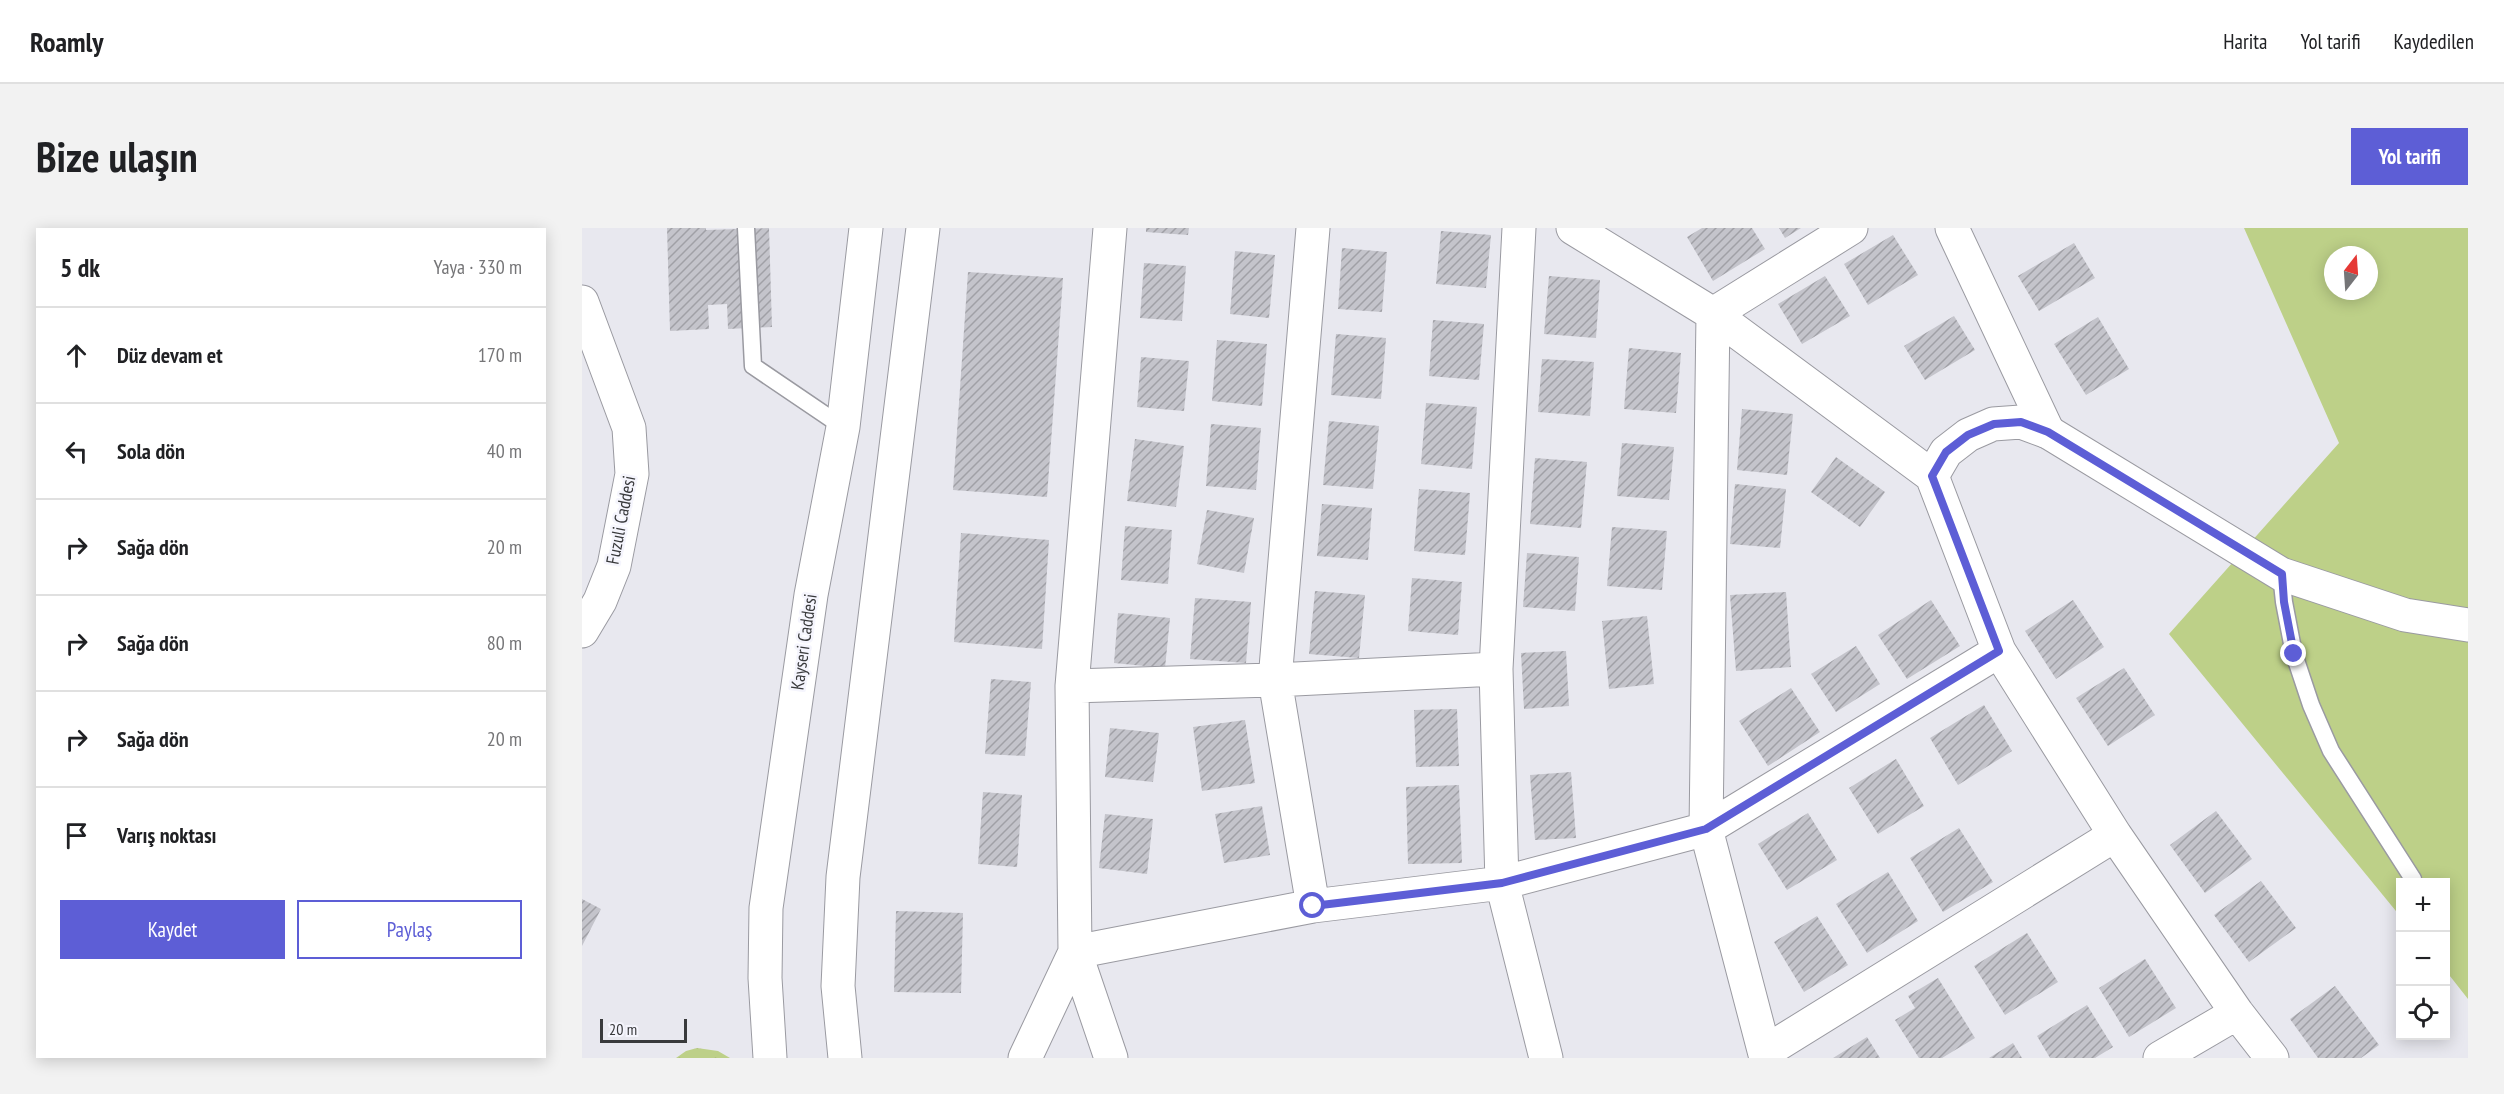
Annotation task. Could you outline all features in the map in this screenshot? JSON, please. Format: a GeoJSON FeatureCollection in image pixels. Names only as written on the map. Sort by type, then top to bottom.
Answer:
{"type":"FeatureCollection","features":[{"type":"Feature","properties":{"kind":"street","name":"Kayseri Caddesi"},"geometry":{"type":"LineString","coordinates":[[770,1058],[765,978],[766,908],[811,595],[843,427],[866,228]]}},
{"type":"Feature","properties":{"kind":"street"},"geometry":{"type":"LineString","coordinates":[[845,1058],[838,986],[843,877],[922,228]]}},
{"type":"Feature","properties":{"kind":"street"},"geometry":{"type":"LineString","coordinates":[[1110,228],[1072,686],[1075,952],[1111,1058]]}},
{"type":"Feature","properties":{"kind":"street"},"geometry":{"type":"LineString","coordinates":[[1313,228],[1275,680],[1313,906]]}},
{"type":"Feature","properties":{"kind":"street"},"geometry":{"type":"LineString","coordinates":[[1519,228],[1496,669],[1502,883],[1546,1058]]}},
{"type":"Feature","properties":{"kind":"street"},"geometry":{"type":"LineString","coordinates":[[1573,228],[1713,314],[1932,476],[1999,651],[2115,835],[2237,1013],[2272,1058]]}},
{"type":"Feature","properties":{"kind":"street"},"geometry":{"type":"LineString","coordinates":[[1713,314],[1851,228]]}},
{"type":"Feature","properties":{"kind":"street"},"geometry":{"type":"LineString","coordinates":[[1952,228],[2048,432]]}},
{"type":"Feature","properties":{"kind":"street","name":"Fuzuli Caddesi"},"geometry":{"type":"LineString","coordinates":[[582,302],[629,428],[632,474],[614,566],[600,601],[582,631]]}},
{"type":"Feature","properties":{"kind":"street"},"geometry":{"type":"LineString","coordinates":[[1713,314],[1706,829],[1765,1055],[2115,835]]}},
{"type":"Feature","properties":{"kind":"street"},"geometry":{"type":"LineString","coordinates":[[1932,476],[1946,452],[1968,435],[1994,424],[2021,422],[2048,432],[2282,574],[2405,615],[2468,625]]}},
{"type":"Feature","properties":{"kind":"street"},"geometry":{"type":"LineString","coordinates":[[1075,952],[1313,906],[1502,883],[1706,829],[1999,651]]}},
{"type":"Feature","properties":{"kind":"street"},"geometry":{"type":"LineString","coordinates":[[1072,686],[1275,680],[1496,669]]}},
{"type":"Feature","properties":{"kind":"street"},"geometry":{"type":"LineString","coordinates":[[1025,1058],[1075,952]]}},
{"type":"Feature","properties":{"kind":"street"},"geometry":{"type":"LineString","coordinates":[[2160,1058],[2237,1013]]}},
{"type":"Feature","properties":{"kind":"lane"},"geometry":{"type":"LineString","coordinates":[[746,228],[753,366],[843,427]]}},
{"type":"Feature","properties":{"kind":"lane"},"geometry":{"type":"LineString","coordinates":[[2282,574],[2284,602],[2294,654],[2311,705],[2331,751],[2412,878]]}},
{"type":"Feature","properties":{"kind":"green space"},"geometry":{"type":"Polygon","coordinates":[[[2244,228],[2468,228],[2468,999],[2450,976],[2450,878],[2396,878],[2396,911],[2169,634],[2339,443],[2244,228]]]}},
{"type":"Feature","properties":{"kind":"green space"},"geometry":{"type":"Polygon","coordinates":[[[697,1048],[718,1051],[730,1058],[676,1058],[686,1051],[697,1048]]]}},
{"type":"Feature","properties":{"kind":"building"},"geometry":{"type":"Polygon","coordinates":[[[667,228],[706,228],[706,230],[769,228],[772,327],[728,329],[727,304],[708,305],[709,329],[670,331],[667,228]]]}},
{"type":"Feature","properties":{"kind":"building"},"geometry":{"type":"Polygon","coordinates":[[[1146,228],[1189,228],[1188,235],[1146,232],[1146,228]]]}},
{"type":"Feature","properties":{"kind":"building"},"geometry":{"type":"Polygon","coordinates":[[[1702,228],[1752,228],[1765,249],[1713,281],[1687,237],[1702,228]]]}},
{"type":"Feature","properties":{"kind":"building"},"geometry":{"type":"Polygon","coordinates":[[[1779,228],[1801,228],[1785,238],[1779,228]]]}},
{"type":"Feature","properties":{"kind":"building"},"geometry":{"type":"Polygon","coordinates":[[[1441,231],[1491,235],[1486,288],[1436,284],[1441,231]]]}},
{"type":"Feature","properties":{"kind":"building"},"geometry":{"type":"Polygon","coordinates":[[[1893,235],[1918,275],[1868,305],[1844,264],[1893,235]]]}},
{"type":"Feature","properties":{"kind":"building"},"geometry":{"type":"Polygon","coordinates":[[[2074,243],[2095,278],[2039,311],[2018,276],[2074,243]]]}},
{"type":"Feature","properties":{"kind":"building"},"geometry":{"type":"Polygon","coordinates":[[[1342,248],[1387,252],[1382,312],[1338,309],[1342,248]]]}},
{"type":"Feature","properties":{"kind":"building"},"geometry":{"type":"Polygon","coordinates":[[[1235,251],[1275,255],[1269,318],[1230,314],[1235,251]]]}},
{"type":"Feature","properties":{"kind":"building"},"geometry":{"type":"Polygon","coordinates":[[[1144,263],[1186,266],[1182,321],[1140,318],[1144,263]]]}},
{"type":"Feature","properties":{"kind":"building"},"geometry":{"type":"Polygon","coordinates":[[[968,272],[1063,278],[1047,497],[953,490],[968,272]]]}},
{"type":"Feature","properties":{"kind":"building"},"geometry":{"type":"Polygon","coordinates":[[[1549,276],[1600,280],[1596,338],[1544,334],[1549,276]]]}},
{"type":"Feature","properties":{"kind":"building"},"geometry":{"type":"Polygon","coordinates":[[[1825,276],[1850,316],[1802,344],[1778,304],[1825,276]]]}},
{"type":"Feature","properties":{"kind":"building"},"geometry":{"type":"Polygon","coordinates":[[[1954,316],[1975,350],[1925,380],[1904,346],[1954,316]]]}},
{"type":"Feature","properties":{"kind":"building"},"geometry":{"type":"Polygon","coordinates":[[[2098,317],[2129,369],[2086,395],[2054,344],[2098,317]]]}},
{"type":"Feature","properties":{"kind":"building"},"geometry":{"type":"Polygon","coordinates":[[[1433,320],[1484,324],[1479,380],[1429,376],[1433,320]]]}},
{"type":"Feature","properties":{"kind":"building"},"geometry":{"type":"Polygon","coordinates":[[[1336,334],[1386,338],[1381,399],[1331,395],[1336,334]]]}},
{"type":"Feature","properties":{"kind":"building"},"geometry":{"type":"Polygon","coordinates":[[[1217,340],[1267,344],[1262,406],[1212,401],[1217,340]]]}},
{"type":"Feature","properties":{"kind":"building"},"geometry":{"type":"Polygon","coordinates":[[[1629,348],[1681,353],[1676,413],[1624,409],[1629,348]]]}},
{"type":"Feature","properties":{"kind":"building"},"geometry":{"type":"Polygon","coordinates":[[[1141,357],[1189,361],[1184,411],[1137,407],[1141,357]]]}},
{"type":"Feature","properties":{"kind":"building"},"geometry":{"type":"Polygon","coordinates":[[[1542,359],[1594,362],[1590,416],[1538,412],[1542,359]]]}},
{"type":"Feature","properties":{"kind":"building"},"geometry":{"type":"Polygon","coordinates":[[[1426,403],[1477,407],[1472,469],[1421,464],[1426,403]]]}},
{"type":"Feature","properties":{"kind":"building"},"geometry":{"type":"Polygon","coordinates":[[[1742,409],[1793,414],[1787,475],[1737,470],[1742,409]]]}},
{"type":"Feature","properties":{"kind":"building"},"geometry":{"type":"Polygon","coordinates":[[[1329,421],[1379,426],[1373,489],[1323,485],[1329,421]]]}},
{"type":"Feature","properties":{"kind":"building"},"geometry":{"type":"Polygon","coordinates":[[[1211,424],[1261,428],[1256,490],[1206,486],[1211,424]]]}},
{"type":"Feature","properties":{"kind":"building"},"geometry":{"type":"Polygon","coordinates":[[[1135,439],[1184,446],[1176,507],[1127,501],[1135,439]]]}},
{"type":"Feature","properties":{"kind":"building"},"geometry":{"type":"Polygon","coordinates":[[[1622,443],[1674,447],[1669,500],[1617,496],[1622,443]]]}},
{"type":"Feature","properties":{"kind":"building"},"geometry":{"type":"Polygon","coordinates":[[[1836,457],[1885,492],[1860,527],[1811,492],[1836,457]]]}},
{"type":"Feature","properties":{"kind":"building"},"geometry":{"type":"Polygon","coordinates":[[[1535,458],[1587,462],[1581,528],[1530,524],[1535,458]]]}},
{"type":"Feature","properties":{"kind":"building"},"geometry":{"type":"Polygon","coordinates":[[[1735,484],[1786,489],[1780,548],[1730,544],[1735,484]]]}},
{"type":"Feature","properties":{"kind":"building"},"geometry":{"type":"Polygon","coordinates":[[[1419,489],[1470,493],[1465,555],[1414,551],[1419,489]]]}},
{"type":"Feature","properties":{"kind":"building"},"geometry":{"type":"Polygon","coordinates":[[[1322,504],[1372,508],[1368,560],[1317,556],[1322,504]]]}},
{"type":"Feature","properties":{"kind":"building"},"geometry":{"type":"Polygon","coordinates":[[[1207,510],[1254,518],[1244,573],[1197,564],[1207,510]]]}},
{"type":"Feature","properties":{"kind":"building"},"geometry":{"type":"Polygon","coordinates":[[[1125,526],[1172,530],[1168,584],[1121,580],[1125,526]]]}},
{"type":"Feature","properties":{"kind":"building"},"geometry":{"type":"Polygon","coordinates":[[[1612,527],[1667,531],[1662,590],[1607,586],[1612,527]]]}},
{"type":"Feature","properties":{"kind":"building"},"geometry":{"type":"Polygon","coordinates":[[[961,533],[1049,540],[1042,649],[954,642],[961,533]]]}},
{"type":"Feature","properties":{"kind":"building"},"geometry":{"type":"Polygon","coordinates":[[[1527,553],[1579,557],[1575,611],[1523,607],[1527,553]]]}},
{"type":"Feature","properties":{"kind":"building"},"geometry":{"type":"Polygon","coordinates":[[[1412,578],[1462,582],[1458,635],[1408,631],[1412,578]]]}},
{"type":"Feature","properties":{"kind":"building"},"geometry":{"type":"Polygon","coordinates":[[[1315,591],[1365,595],[1359,658],[1309,654],[1315,591]]]}},
{"type":"Feature","properties":{"kind":"building"},"geometry":{"type":"Polygon","coordinates":[[[1786,592],[1791,667],[1736,671],[1730,595],[1786,592]]]}},
{"type":"Feature","properties":{"kind":"building"},"geometry":{"type":"Polygon","coordinates":[[[1195,598],[1251,602],[1246,663],[1190,659],[1195,598]]]}},
{"type":"Feature","properties":{"kind":"building"},"geometry":{"type":"Polygon","coordinates":[[[1931,600],[1960,646],[1907,679],[1878,635],[1931,600]]]}},
{"type":"Feature","properties":{"kind":"building"},"geometry":{"type":"Polygon","coordinates":[[[2073,600],[2104,647],[2056,679],[2025,631],[2073,600]]]}},
{"type":"Feature","properties":{"kind":"building"},"geometry":{"type":"Polygon","coordinates":[[[1118,613],[1170,618],[1165,668],[1114,663],[1118,613]]]}},
{"type":"Feature","properties":{"kind":"building"},"geometry":{"type":"Polygon","coordinates":[[[1647,616],[1654,684],[1609,689],[1602,621],[1647,616]]]}},
{"type":"Feature","properties":{"kind":"building"},"geometry":{"type":"Polygon","coordinates":[[[1856,646],[1880,684],[1836,712],[1811,674],[1856,646]]]}},
{"type":"Feature","properties":{"kind":"building"},"geometry":{"type":"Polygon","coordinates":[[[1566,651],[1569,706],[1524,709],[1521,653],[1566,651]]]}},
{"type":"Feature","properties":{"kind":"building"},"geometry":{"type":"Polygon","coordinates":[[[2124,668],[2155,715],[2108,746],[2076,698],[2124,668]]]}},
{"type":"Feature","properties":{"kind":"building"},"geometry":{"type":"Polygon","coordinates":[[[991,679],[1031,682],[1025,756],[985,754],[991,679]]]}},
{"type":"Feature","properties":{"kind":"building"},"geometry":{"type":"Polygon","coordinates":[[[1791,688],[1820,732],[1768,766],[1739,721],[1791,688]]]}},
{"type":"Feature","properties":{"kind":"building"},"geometry":{"type":"Polygon","coordinates":[[[1984,705],[2012,751],[1958,785],[1930,738],[1984,705]]]}},
{"type":"Feature","properties":{"kind":"building"},"geometry":{"type":"Polygon","coordinates":[[[1457,709],[1459,766],[1416,767],[1414,710],[1457,709]]]}},
{"type":"Feature","properties":{"kind":"building"},"geometry":{"type":"Polygon","coordinates":[[[1245,720],[1255,783],[1202,791],[1193,727],[1245,720]]]}},
{"type":"Feature","properties":{"kind":"building"},"geometry":{"type":"Polygon","coordinates":[[[1110,728],[1159,733],[1153,782],[1105,777],[1110,728]]]}},
{"type":"Feature","properties":{"kind":"building"},"geometry":{"type":"Polygon","coordinates":[[[1896,759],[1924,806],[1878,834],[1849,788],[1896,759]]]}},
{"type":"Feature","properties":{"kind":"building"},"geometry":{"type":"Polygon","coordinates":[[[1571,772],[1576,838],[1535,840],[1530,775],[1571,772]]]}},
{"type":"Feature","properties":{"kind":"building"},"geometry":{"type":"Polygon","coordinates":[[[1459,785],[1462,863],[1408,864],[1406,787],[1459,785]]]}},
{"type":"Feature","properties":{"kind":"building"},"geometry":{"type":"Polygon","coordinates":[[[983,792],[1022,795],[1017,867],[978,864],[983,792]]]}},
{"type":"Feature","properties":{"kind":"building"},"geometry":{"type":"Polygon","coordinates":[[[1262,806],[1270,855],[1224,863],[1215,814],[1262,806]]]}},
{"type":"Feature","properties":{"kind":"building"},"geometry":{"type":"Polygon","coordinates":[[[2216,811],[2252,859],[2205,893],[2170,845],[2216,811]]]}},
{"type":"Feature","properties":{"kind":"building"},"geometry":{"type":"Polygon","coordinates":[[[1808,813],[1837,860],[1787,890],[1758,844],[1808,813]]]}},
{"type":"Feature","properties":{"kind":"building"},"geometry":{"type":"Polygon","coordinates":[[[1105,814],[1153,819],[1147,874],[1099,868],[1105,814]]]}},
{"type":"Feature","properties":{"kind":"building"},"geometry":{"type":"Polygon","coordinates":[[[1959,828],[1993,882],[1943,912],[1910,858],[1959,828]]]}},
{"type":"Feature","properties":{"kind":"building"},"geometry":{"type":"Polygon","coordinates":[[[1888,872],[1918,921],[1867,953],[1836,904],[1888,872]]]}},
{"type":"Feature","properties":{"kind":"building"},"geometry":{"type":"Polygon","coordinates":[[[2261,881],[2296,928],[2249,962],[2214,915],[2261,881]]]}},
{"type":"Feature","properties":{"kind":"building"},"geometry":{"type":"Polygon","coordinates":[[[582,899],[601,909],[582,946],[582,899]]]}},
{"type":"Feature","properties":{"kind":"building"},"geometry":{"type":"Polygon","coordinates":[[[896,911],[963,913],[961,993],[894,992],[896,911]]]}},
{"type":"Feature","properties":{"kind":"building"},"geometry":{"type":"Polygon","coordinates":[[[1817,916],[1848,965],[1804,992],[1774,942],[1817,916]]]}},
{"type":"Feature","properties":{"kind":"building"},"geometry":{"type":"Polygon","coordinates":[[[2027,933],[2058,982],[2005,1015],[1974,966],[2027,933]]]}},
{"type":"Feature","properties":{"kind":"building"},"geometry":{"type":"Polygon","coordinates":[[[2145,959],[2176,1008],[2129,1037],[2099,988],[2145,959]]]}},
{"type":"Feature","properties":{"kind":"building"},"geometry":{"type":"Polygon","coordinates":[[[1938,978],[1975,1038],[1942,1058],[1919,1058],[1895,1020],[1915,1008],[1908,996],[1938,978]]]}},
{"type":"Feature","properties":{"kind":"building"},"geometry":{"type":"Polygon","coordinates":[[[2335,986],[2379,1045],[2361,1058],[2318,1058],[2290,1019],[2335,986]]]}},
{"type":"Feature","properties":{"kind":"building"},"geometry":{"type":"Polygon","coordinates":[[[2087,1005],[2113,1047],[2095,1058],[2050,1058],[2037,1036],[2087,1005]]]}},
{"type":"Feature","properties":{"kind":"building"},"geometry":{"type":"Polygon","coordinates":[[[1867,1037],[1880,1058],[1833,1058],[1867,1037]]]}},
{"type":"Feature","properties":{"kind":"building"},"geometry":{"type":"Polygon","coordinates":[[[2013,1043],[2022,1058],[1989,1058],[2013,1043]]]}},
{"type":"Feature","properties":{"kind":"route"},"geometry":{"type":"LineString","coordinates":[[1313,906],[1502,883],[1706,829],[1999,651],[1932,476],[1946,452],[1968,435],[1994,424],[2021,422],[2048,432],[2282,574],[2284,602],[2294,654]]}}]}
